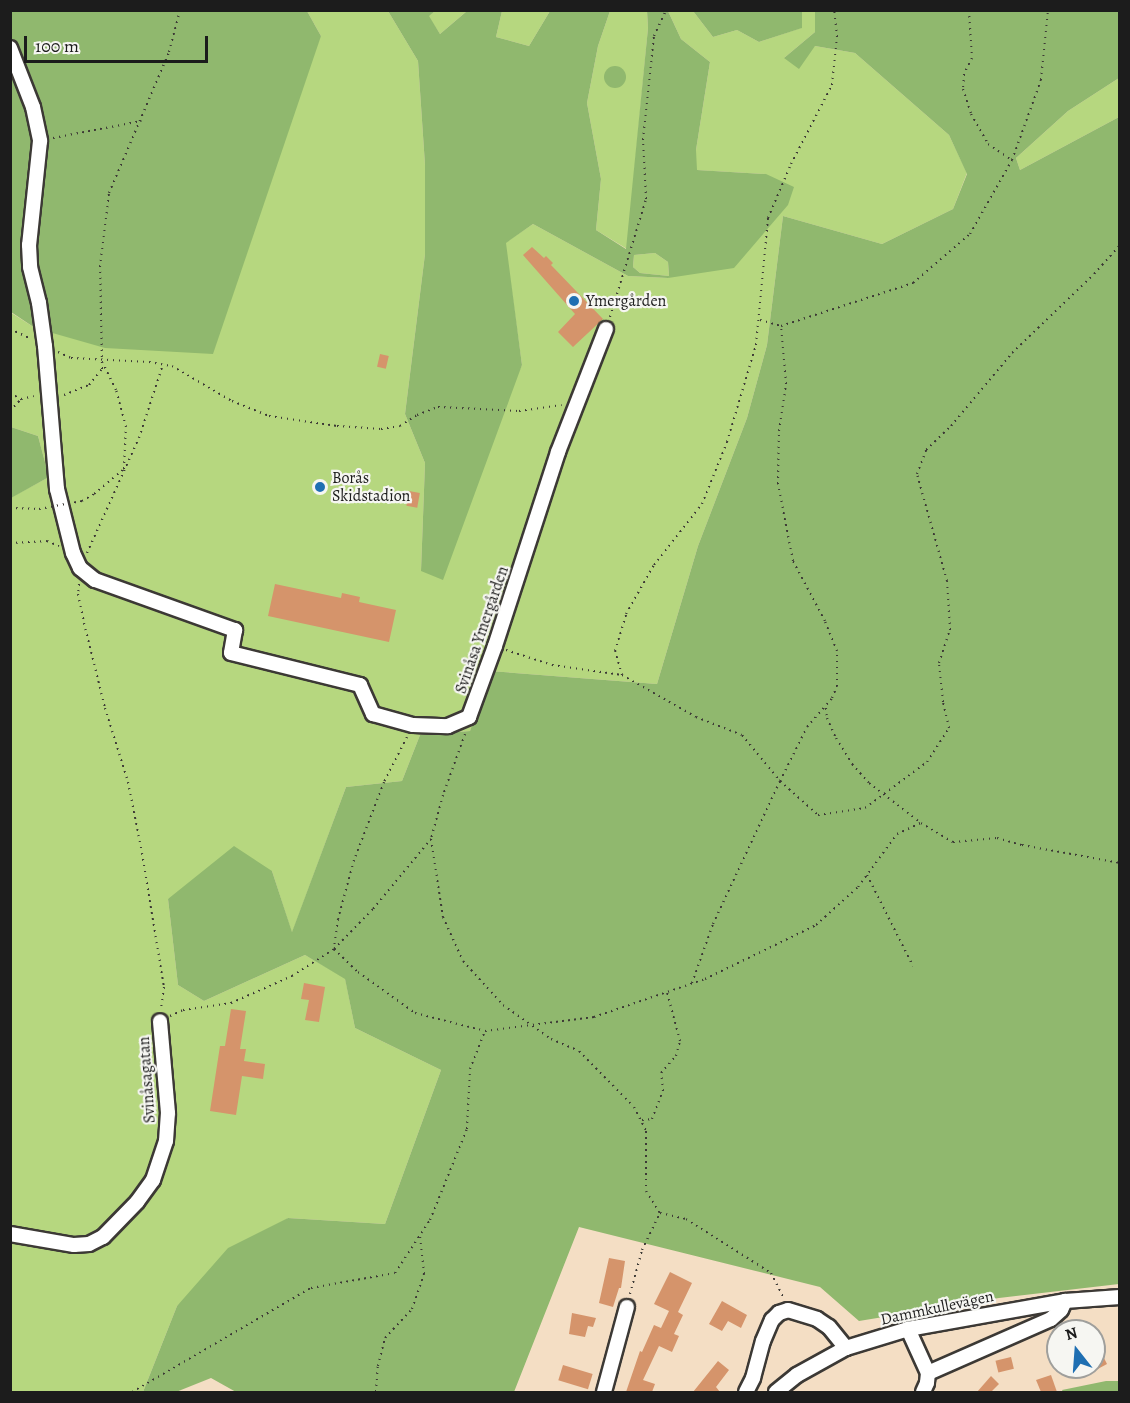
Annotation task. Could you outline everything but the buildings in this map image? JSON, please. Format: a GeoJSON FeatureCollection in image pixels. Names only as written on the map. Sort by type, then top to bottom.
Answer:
{"type":"FeatureCollection","features":[{"type":"Feature","properties":{"kind":"street"},"geometry":{"type":"LineString","coordinates":[[10,48],[33,106],[40,141],[30,256],[45,346],[57,489],[73,553],[80,568]]}},
{"type":"Feature","properties":{"kind":"street","name":"Svinåsa Ymergården"},"geometry":{"type":"LineString","coordinates":[[80,568],[95,580],[235,630],[231,653],[360,685],[373,714],[413,725],[448,726],[469,717],[495,646],[558,452],[606,328]]}},
{"type":"Feature","properties":{"kind":"street","name":"Svinåsagatan"},"geometry":{"type":"LineString","coordinates":[[10,1234],[74,1245],[89,1244],[110,1230],[153,1180],[166,1141],[168,1113],[160,1021]]}},
{"type":"Feature","properties":{"kind":"street","name":"Dammkullevägen"},"geometry":{"type":"LineString","coordinates":[[776,1392],[798,1375],[846,1348],[908,1329],[1065,1300],[1119,1297]]}},
{"type":"Feature","properties":{"kind":"street"},"geometry":{"type":"LineString","coordinates":[[928,1373],[1051,1319],[1061,1310],[1065,1300]]}},
{"type":"Feature","properties":{"kind":"street"},"geometry":{"type":"LineString","coordinates":[[604,1392],[627,1307]]}},
{"type":"Feature","properties":{"kind":"street"},"geometry":{"type":"LineString","coordinates":[[746,1392],[772,1320],[779,1313],[789,1310],[817,1319],[829,1327],[846,1348]]}},
{"type":"Feature","properties":{"kind":"street"},"geometry":{"type":"LineString","coordinates":[[908,1329],[928,1373],[923,1392]]}},
{"type":"Feature","properties":{"kind":"path"},"geometry":{"type":"LineString","coordinates":[[64,394],[89,385],[102,369],[100,267],[109,193],[169,52],[180,10]]}},
{"type":"Feature","properties":{"kind":"path"},"geometry":{"type":"LineString","coordinates":[[606,328],[646,199],[643,140],[654,36],[666,10]]}},
{"type":"Feature","properties":{"kind":"path"},"geometry":{"type":"LineString","coordinates":[[622,675],[615,651],[626,614],[654,565],[702,504],[727,442],[756,345],[768,218],[791,164],[832,85],[837,37],[834,10]]}},
{"type":"Feature","properties":{"kind":"path"},"geometry":{"type":"LineString","coordinates":[[969,10],[972,58],[964,74],[963,89],[971,114],[988,144],[1012,160]]}},
{"type":"Feature","properties":{"kind":"path"},"geometry":{"type":"LineString","coordinates":[[760,320],[781,326],[913,283],[970,234],[1012,160],[1041,80],[1048,10]]}},
{"type":"Feature","properties":{"kind":"path"},"geometry":{"type":"LineString","coordinates":[[40,141],[141,121]]}},
{"type":"Feature","properties":{"kind":"path"},"geometry":{"type":"LineString","coordinates":[[495,646],[552,665],[622,675],[696,717],[742,735],[780,781],[818,815],[865,808],[927,762],[950,728],[943,702],[939,663],[950,630],[947,581],[917,474],[926,450],[951,426],[1012,353],[1094,273],[1119,244]]}},
{"type":"Feature","properties":{"kind":"path"},"geometry":{"type":"LineString","coordinates":[[692,983],[713,924],[780,781],[807,727],[826,706],[837,686],[837,651],[825,621],[793,561],[778,484],[779,431],[786,384],[781,326]]}},
{"type":"Feature","properties":{"kind":"path"},"geometry":{"type":"LineString","coordinates":[[10,329],[71,358],[172,366],[232,401],[269,416],[337,426],[381,429],[400,426],[417,415],[438,408],[519,411],[568,404],[577,406]]}},
{"type":"Feature","properties":{"kind":"path"},"geometry":{"type":"LineString","coordinates":[[10,508],[39,508],[82,501],[124,469],[126,427],[116,390],[101,361]]}},
{"type":"Feature","properties":{"kind":"path"},"geometry":{"type":"LineString","coordinates":[[160,1021],[164,987],[142,853],[128,782],[105,708],[78,594],[80,568],[140,438],[162,364]]}},
{"type":"Feature","properties":{"kind":"path"},"geometry":{"type":"LineString","coordinates":[[10,393],[21,399]]}},
{"type":"Feature","properties":{"kind":"path"},"geometry":{"type":"LineString","coordinates":[[10,411],[21,399],[34,396]]}},
{"type":"Feature","properties":{"kind":"path"},"geometry":{"type":"LineString","coordinates":[[10,543],[47,541],[73,553]]}},
{"type":"Feature","properties":{"kind":"path"},"geometry":{"type":"LineString","coordinates":[[826,706],[827,718],[852,764],[869,783],[921,823],[953,842],[997,838],[1022,845],[1119,863]]}},
{"type":"Feature","properties":{"kind":"path"},"geometry":{"type":"LineString","coordinates":[[160,1021],[183,1010],[231,1003],[292,976],[334,949],[373,909],[431,839],[469,717]]}},
{"type":"Feature","properties":{"kind":"path"},"geometry":{"type":"LineString","coordinates":[[334,949],[338,919],[354,860],[384,782],[413,725]]}},
{"type":"Feature","properties":{"kind":"path"},"geometry":{"type":"LineString","coordinates":[[334,949],[358,972],[415,1013],[485,1031],[594,1017],[692,983],[816,925],[858,887],[897,834],[921,823]]}},
{"type":"Feature","properties":{"kind":"path"},"geometry":{"type":"LineString","coordinates":[[431,839],[443,917],[462,962],[503,1005],[535,1025],[551,1039],[579,1051],[634,1107],[646,1131],[646,1191],[660,1213],[686,1219],[771,1273],[789,1310]]}},
{"type":"Feature","properties":{"kind":"path"},"geometry":{"type":"LineString","coordinates":[[867,875],[913,966]]}},
{"type":"Feature","properties":{"kind":"path"},"geometry":{"type":"LineString","coordinates":[[641,1120],[652,1119],[663,1091],[662,1073],[676,1056],[680,1041],[667,992]]}},
{"type":"Feature","properties":{"kind":"path"},"geometry":{"type":"LineString","coordinates":[[132,1392],[311,1288],[395,1273],[430,1220],[467,1129],[470,1069],[485,1031]]}},
{"type":"Feature","properties":{"kind":"path"},"geometry":{"type":"LineString","coordinates":[[627,1307],[642,1250],[660,1213]]}},
{"type":"Feature","properties":{"kind":"path"},"geometry":{"type":"LineString","coordinates":[[376,1392],[378,1366],[385,1338],[412,1309],[424,1274],[420,1235]]}},
{"type":"Feature","properties":{"kind":"green space"},"geometry":{"type":"Polygon","coordinates":[[[10,11],[307,11],[321,36],[213,354],[105,348],[35,328],[11,312],[10,11]]]}},
{"type":"Feature","properties":{"kind":"green space"},"geometry":{"type":"Polygon","coordinates":[[[307,11],[388,11],[418,61],[425,165],[425,254],[405,414],[425,463],[421,571],[522,365],[505,243],[533,224],[628,276],[668,278],[766,174],[696,170],[696,150],[710,62],[681,39],[668,11],[693,11],[713,37],[737,30],[759,42],[801,28],[802,11],[815,11],[815,32],[784,58],[815,46],[855,53],[949,135],[967,173],[953,209],[882,244],[783,216],[767,345],[747,418],[698,546],[657,684],[490,671],[470,731],[420,735],[402,781],[346,787],[292,933],[272,871],[168,899],[178,985],[204,1001],[305,955],[345,978],[355,1028],[441,1070],[385,1224],[288,1218],[177,1306],[143,1392],[11,1392],[10,498],[49,477],[38,436],[11,427],[10,312],[35,328],[321,36],[307,11]]]}},
{"type":"Feature","properties":{"kind":"green space"},"geometry":{"type":"Polygon","coordinates":[[[388,11],[435,11],[429,16],[440,34],[467,11],[502,11],[496,37],[529,46],[550,11],[610,11],[598,46],[587,103],[601,179],[596,230],[626,249],[648,28],[647,11],[668,11],[681,39],[710,62],[696,150],[697,170],[766,174],[794,187],[788,205],[734,268],[668,278],[628,276],[533,224],[506,243],[522,365],[443,580],[421,571],[425,463],[405,414],[425,254],[425,165],[418,61],[388,11]],[[655,253],[634,255],[633,267],[640,273],[669,276],[668,262],[655,253]]]}},
{"type":"Feature","properties":{"kind":"green space"},"geometry":{"type":"Polygon","coordinates":[[[435,11],[467,11],[440,34],[428,16],[435,11]]]}},
{"type":"Feature","properties":{"kind":"green space"},"geometry":{"type":"Polygon","coordinates":[[[502,11],[550,11],[529,46],[496,37],[502,11]]]}},
{"type":"Feature","properties":{"kind":"green space"},"geometry":{"type":"Polygon","coordinates":[[[610,11],[647,11],[648,28],[627,249],[596,230],[601,179],[587,103],[598,46],[610,11]]]}},
{"type":"Feature","properties":{"kind":"green space"},"geometry":{"type":"Polygon","coordinates":[[[693,11],[802,11],[802,28],[759,42],[737,30],[713,37],[693,11]]]}},
{"type":"Feature","properties":{"kind":"green space"},"geometry":{"type":"Polygon","coordinates":[[[815,11],[1119,11],[1119,78],[1068,111],[1016,158],[1020,170],[1119,117],[1119,1284],[999,1298],[859,1321],[820,1287],[579,1227],[514,1392],[236,1392],[211,1378],[176,1392],[143,1392],[177,1306],[228,1248],[288,1218],[385,1224],[441,1070],[355,1028],[345,979],[305,955],[204,1001],[178,985],[168,899],[234,846],[272,871],[292,932],[346,787],[402,781],[420,735],[470,731],[490,671],[657,684],[698,546],[747,418],[767,345],[783,216],[882,244],[953,209],[967,174],[949,135],[855,53],[815,46],[799,69],[784,58],[815,32],[815,11]]]}},
{"type":"Feature","properties":{"kind":"green space"},"geometry":{"type":"Polygon","coordinates":[[[611,66],[619,66],[626,73],[626,81],[619,88],[611,88],[604,81],[604,73],[611,66]]]}},
{"type":"Feature","properties":{"kind":"green space"},"geometry":{"type":"Polygon","coordinates":[[[1119,78],[1119,117],[1020,170],[1016,158],[1068,111],[1119,78]]]}},
{"type":"Feature","properties":{"kind":"green space"},"geometry":{"type":"Polygon","coordinates":[[[655,253],[668,262],[669,276],[640,273],[633,267],[634,255],[655,253]]]}},
{"type":"Feature","properties":{"kind":"green space"},"geometry":{"type":"Polygon","coordinates":[[[11,427],[38,436],[49,477],[11,498],[11,427]]]}},
{"type":"Feature","properties":{"kind":"green space"},"geometry":{"type":"Polygon","coordinates":[[[1106,1381],[1119,1381],[1119,1392],[1063,1392],[1062,1390],[1106,1381]]]}},
{"type":"Feature","properties":{"kind":"place","name":"Ymergården"},"geometry":{"type":"Point","coordinates":[574,301]}},
{"type":"Feature","properties":{"kind":"place","name":"Borås Skidstadion"},"geometry":{"type":"Point","coordinates":[320,487]}}]}
